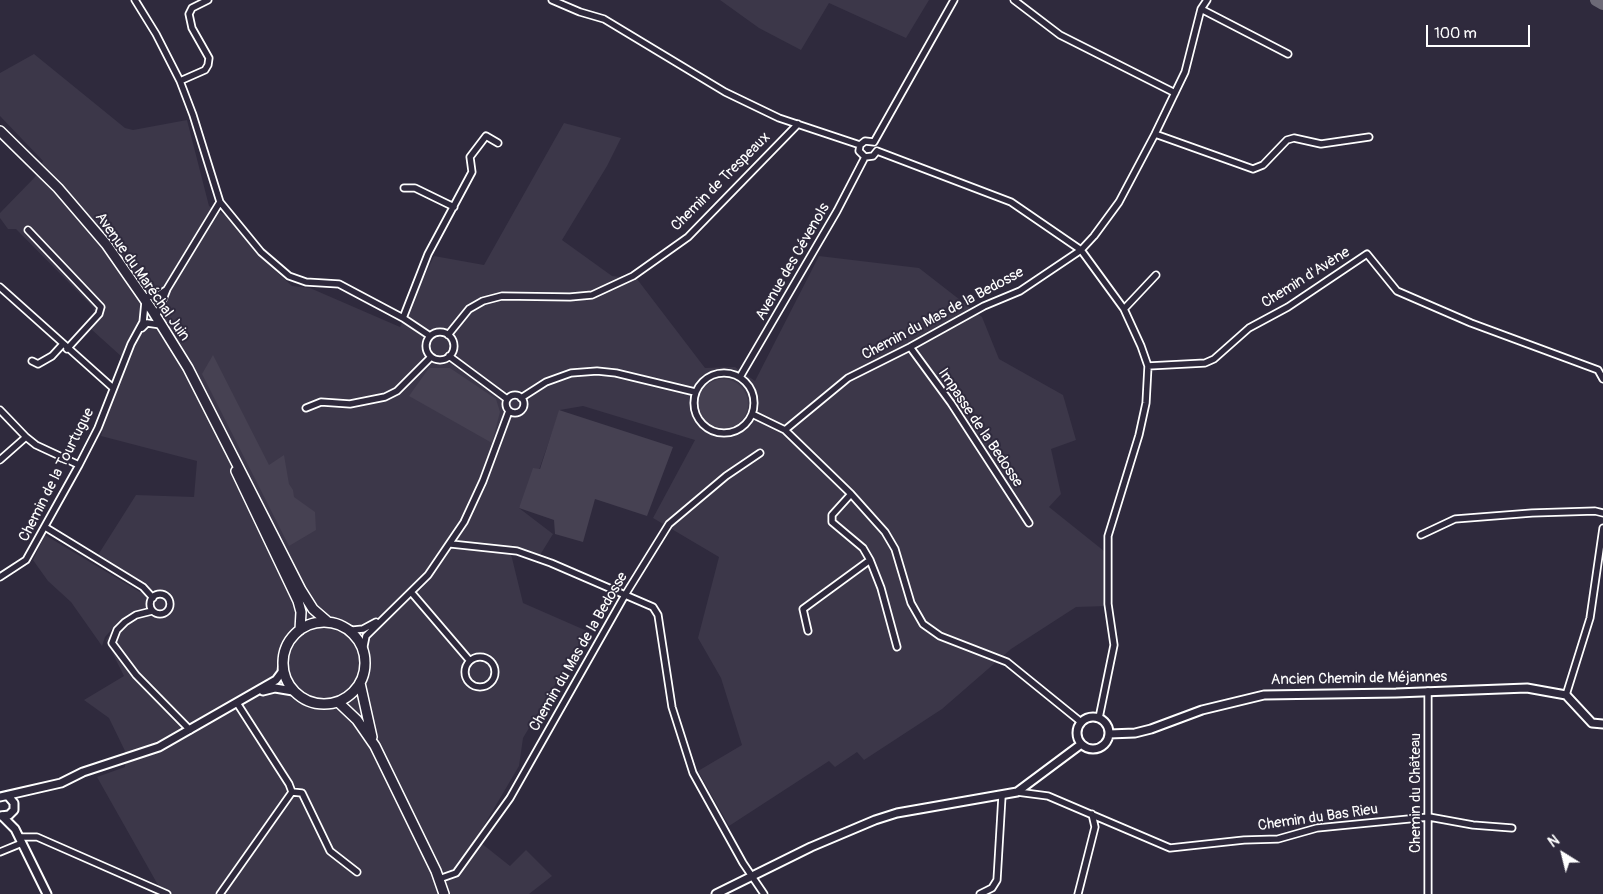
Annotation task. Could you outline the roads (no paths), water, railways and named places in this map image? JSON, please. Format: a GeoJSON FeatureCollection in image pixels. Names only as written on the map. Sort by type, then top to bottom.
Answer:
{"type":"FeatureCollection","features":[{"type":"Feature","properties":{"kind":"main road","name":"Avenue du Maréchal Juin"},"geometry":{"type":"LineString","coordinates":[[0,131],[58,188],[106,244],[144,299],[188,368],[301,590],[313,609],[328,622]]}},
{"type":"Feature","properties":{"kind":"main road","name":"Avenue du Maréchal Juin"},"geometry":{"type":"LineString","coordinates":[[220,432],[243,489],[298,601],[301,612],[300,630]]}},
{"type":"Feature","properties":{"kind":"main road"},"geometry":{"type":"LineString","coordinates":[[360,683],[351,694],[338,702],[319,704],[309,702],[293,691],[284,672],[285,649],[291,638],[300,630],[318,622],[328,622],[344,627],[359,641],[365,662],[360,683],[366,716],[375,746],[439,879],[444,894]]}},
{"type":"Feature","properties":{"kind":"main road"},"geometry":{"type":"LineString","coordinates":[[338,702],[357,720],[375,746]]}},
{"type":"Feature","properties":{"kind":"street"},"geometry":{"type":"LineString","coordinates":[[135,0],[156,34],[180,81],[193,115],[220,202],[261,252],[289,276],[306,282],[339,284],[402,318],[430,336]]}},
{"type":"Feature","properties":{"kind":"street"},"geometry":{"type":"LineString","coordinates":[[180,81],[205,70],[208,65],[209,58],[189,21],[192,8],[208,0]]}},
{"type":"Feature","properties":{"kind":"street"},"geometry":{"type":"LineString","coordinates":[[552,0],[580,12],[604,19],[725,92],[798,124],[860,144]]}},
{"type":"Feature","properties":{"kind":"street"},"geometry":{"type":"LineString","coordinates":[[954,0],[874,142],[877,150],[1011,202],[1081,250],[1124,309],[1148,366],[1146,403],[1139,435],[1108,536],[1108,604],[1114,645],[1099,718]]}},
{"type":"Feature","properties":{"kind":"street"},"geometry":{"type":"LineString","coordinates":[[1014,0],[1060,35],[1175,93]]}},
{"type":"Feature","properties":{"kind":"street","name":"Chemin du Mas de la Bedosse"},"geometry":{"type":"LineString","coordinates":[[785,430],[848,378],[910,348],[984,306],[1020,291],[1081,250],[1094,236],[1119,202],[1155,134],[1185,72],[1201,9],[1207,0]]}},
{"type":"Feature","properties":{"kind":"street"},"geometry":{"type":"LineString","coordinates":[[1201,9],[1288,54]]}},
{"type":"Feature","properties":{"kind":"street","name":"Chemin de Trespeaux"},"geometry":{"type":"LineString","coordinates":[[448,335],[469,309],[483,301],[502,296],[570,297],[592,295],[632,276],[688,238],[798,124]]}},
{"type":"Feature","properties":{"kind":"street"},"geometry":{"type":"LineString","coordinates":[[1155,134],[1252,168],[1263,165],[1287,140],[1294,138],[1321,144],[1369,138]]}},
{"type":"Feature","properties":{"kind":"street"},"geometry":{"type":"LineString","coordinates":[[402,318],[428,254],[472,172],[470,156],[486,136],[498,143]]}},
{"type":"Feature","properties":{"kind":"street"},"geometry":{"type":"LineString","coordinates":[[874,142],[865,140],[860,144],[859,150],[865,157],[871,157],[877,150]]}},
{"type":"Feature","properties":{"kind":"street","name":"Avenue des Cévenols"},"geometry":{"type":"LineString","coordinates":[[740,377],[837,211],[865,157]]}},
{"type":"Feature","properties":{"kind":"street"},"geometry":{"type":"LineString","coordinates":[[404,188],[415,188],[454,207]]}},
{"type":"Feature","properties":{"kind":"street"},"geometry":{"type":"LineString","coordinates":[[158,321],[167,288],[220,202]]}},
{"type":"Feature","properties":{"kind":"street"},"geometry":{"type":"LineString","coordinates":[[28,230],[101,307],[99,314],[65,347],[38,364],[32,361]]}},
{"type":"Feature","properties":{"kind":"street","name":"Chemin d'Avène"},"geometry":{"type":"LineString","coordinates":[[1148,366],[1205,363],[1214,359],[1249,328],[1288,307],[1367,254],[1397,292],[1471,323],[1598,370],[1603,379]]}},
{"type":"Feature","properties":{"kind":"street"},"geometry":{"type":"LineString","coordinates":[[1124,309],[1156,275]]}},
{"type":"Feature","properties":{"kind":"street"},"geometry":{"type":"LineString","coordinates":[[0,287],[113,388]]}},
{"type":"Feature","properties":{"kind":"street"},"geometry":{"type":"LineString","coordinates":[[144,299],[157,296],[167,288]]}},
{"type":"Feature","properties":{"kind":"street","name":"Chemin de la Tourtugue"},"geometry":{"type":"LineString","coordinates":[[0,577],[26,560],[46,527],[98,428],[131,344],[144,322],[144,299]]}},
{"type":"Feature","properties":{"kind":"street","name":"Chemin de la Tourtugue"},"geometry":{"type":"LineString","coordinates":[[131,344],[147,323],[158,321]]}},
{"type":"Feature","properties":{"kind":"street"},"geometry":{"type":"LineString","coordinates":[[439,332],[448,335],[453,348],[449,356],[438,360],[431,356],[426,344],[430,336],[439,332]]}},
{"type":"Feature","properties":{"kind":"street","name":"Impasse de la Bedosse"},"geometry":{"type":"LineString","coordinates":[[910,348],[951,403],[1029,523]]}},
{"type":"Feature","properties":{"kind":"street"},"geometry":{"type":"LineString","coordinates":[[306,408],[321,402],[350,404],[384,397],[397,391],[431,356]]}},
{"type":"Feature","properties":{"kind":"street"},"geometry":{"type":"LineString","coordinates":[[449,356],[507,399]]}},
{"type":"Feature","properties":{"kind":"street"},"geometry":{"type":"LineString","coordinates":[[521,398],[546,382],[571,373],[597,371],[616,373],[695,392]]}},
{"type":"Feature","properties":{"kind":"street"},"geometry":{"type":"LineString","coordinates":[[718,373],[733,374],[740,377],[748,384],[753,393],[752,414],[740,429],[722,434],[704,427],[694,411],[695,392],[704,380],[718,373]]}},
{"type":"Feature","properties":{"kind":"street"},"geometry":{"type":"LineString","coordinates":[[344,627],[353,630],[363,629],[386,614],[412,592],[428,575],[450,544],[473,504],[509,411],[506,405],[507,399],[513,395],[521,398]]}},
{"type":"Feature","properties":{"kind":"street"},"geometry":{"type":"LineString","coordinates":[[509,411],[518,412],[522,409],[523,403],[521,398]]}},
{"type":"Feature","properties":{"kind":"street"},"geometry":{"type":"LineString","coordinates":[[0,410],[26,438],[36,445],[79,464]]}},
{"type":"Feature","properties":{"kind":"street"},"geometry":{"type":"LineString","coordinates":[[752,414],[785,430],[852,494],[885,532],[895,549],[912,602],[923,624],[940,636],[1006,662],[1081,722]]}},
{"type":"Feature","properties":{"kind":"street"},"geometry":{"type":"LineString","coordinates":[[0,460],[26,438]]}},
{"type":"Feature","properties":{"kind":"street","name":"Chemin du Mas de la Bedosse"},"geometry":{"type":"LineString","coordinates":[[439,879],[456,873],[510,798],[625,595],[669,524],[726,476],[760,453]]}},
{"type":"Feature","properties":{"kind":"street"},"geometry":{"type":"LineString","coordinates":[[852,494],[832,515],[832,522],[862,548],[870,560],[881,588],[896,646]]}},
{"type":"Feature","properties":{"kind":"street"},"geometry":{"type":"LineString","coordinates":[[1421,535],[1456,519],[1596,511],[1603,514]]}},
{"type":"Feature","properties":{"kind":"street"},"geometry":{"type":"LineString","coordinates":[[46,527],[143,587],[153,598]]}},
{"type":"Feature","properties":{"kind":"street"},"geometry":{"type":"LineString","coordinates":[[1603,528],[1590,618],[1566,695],[1592,723],[1603,724]]}},
{"type":"Feature","properties":{"kind":"street"},"geometry":{"type":"LineString","coordinates":[[450,544],[517,551],[550,562],[654,607],[658,615],[672,707],[693,773],[764,894]]}},
{"type":"Feature","properties":{"kind":"street"},"geometry":{"type":"LineString","coordinates":[[808,631],[803,609],[870,560]]}},
{"type":"Feature","properties":{"kind":"street"},"geometry":{"type":"LineString","coordinates":[[412,592],[470,661]]}},
{"type":"Feature","properties":{"kind":"street"},"geometry":{"type":"LineString","coordinates":[[152,611],[150,603],[153,598],[159,594],[168,598],[170,607],[164,614],[152,611],[136,615],[117,630],[112,643],[136,675],[190,730]]}},
{"type":"Feature","properties":{"kind":"street"},"geometry":{"type":"LineString","coordinates":[[363,650],[366,636],[386,614]]}},
{"type":"Feature","properties":{"kind":"street"},"geometry":{"type":"LineString","coordinates":[[484,658],[492,663],[495,672],[489,685],[478,687],[468,682],[465,670],[470,661],[484,658]]}},
{"type":"Feature","properties":{"kind":"street"},"geometry":{"type":"LineString","coordinates":[[4,796],[61,783],[83,772],[159,747],[276,680],[282,672],[283,661]]}},
{"type":"Feature","properties":{"kind":"street"},"geometry":{"type":"LineString","coordinates":[[251,695],[275,688],[293,691]]}},
{"type":"Feature","properties":{"kind":"street","name":"Ancien Chemin de Méjannes"},"geometry":{"type":"LineString","coordinates":[[1109,734],[1135,733],[1151,729],[1202,710],[1264,695],[1527,688],[1566,695]]}},
{"type":"Feature","properties":{"kind":"street","name":"Chemin du Château"},"geometry":{"type":"LineString","coordinates":[[1428,691],[1428,894]]}},
{"type":"Feature","properties":{"kind":"street"},"geometry":{"type":"LineString","coordinates":[[220,894],[292,792],[290,784],[237,703]]}},
{"type":"Feature","properties":{"kind":"street"},"geometry":{"type":"LineString","coordinates":[[1090,717],[1099,718],[1106,724],[1109,734],[1105,744],[1096,750],[1090,750],[1080,745],[1076,736],[1081,722],[1090,717]]}},
{"type":"Feature","properties":{"kind":"street"},"geometry":{"type":"LineString","coordinates":[[716,894],[875,820],[897,813],[1017,792],[1080,745]]}},
{"type":"Feature","properties":{"kind":"street"},"geometry":{"type":"LineString","coordinates":[[15,830],[12,813],[14,803],[24,792]]}},
{"type":"Feature","properties":{"kind":"street"},"geometry":{"type":"LineString","coordinates":[[292,792],[302,793],[330,851],[358,872]]}},
{"type":"Feature","properties":{"kind":"street","name":"Chemin du Bas Rieu"},"geometry":{"type":"LineString","coordinates":[[1017,792],[1048,796],[1170,848],[1244,840],[1278,839],[1317,828],[1429,817],[1473,825],[1512,828]]}},
{"type":"Feature","properties":{"kind":"street"},"geometry":{"type":"LineString","coordinates":[[4,796],[14,803]]}},
{"type":"Feature","properties":{"kind":"street"},"geometry":{"type":"LineString","coordinates":[[980,894],[992,888],[997,880],[1002,796]]}},
{"type":"Feature","properties":{"kind":"street"},"geometry":{"type":"LineString","coordinates":[[12,813],[1,816],[15,830],[21,840],[46,894]]}},
{"type":"Feature","properties":{"kind":"street"},"geometry":{"type":"LineString","coordinates":[[1078,894],[1095,827],[1092,814]]}},
{"type":"Feature","properties":{"kind":"street"},"geometry":{"type":"LineString","coordinates":[[0,852],[21,840],[37,837],[167,894]]}},
{"type":"Feature","properties":{"kind":"waterway"},"geometry":{"type":"LineString","coordinates":[[1596,0],[1603,4]]}}]}
